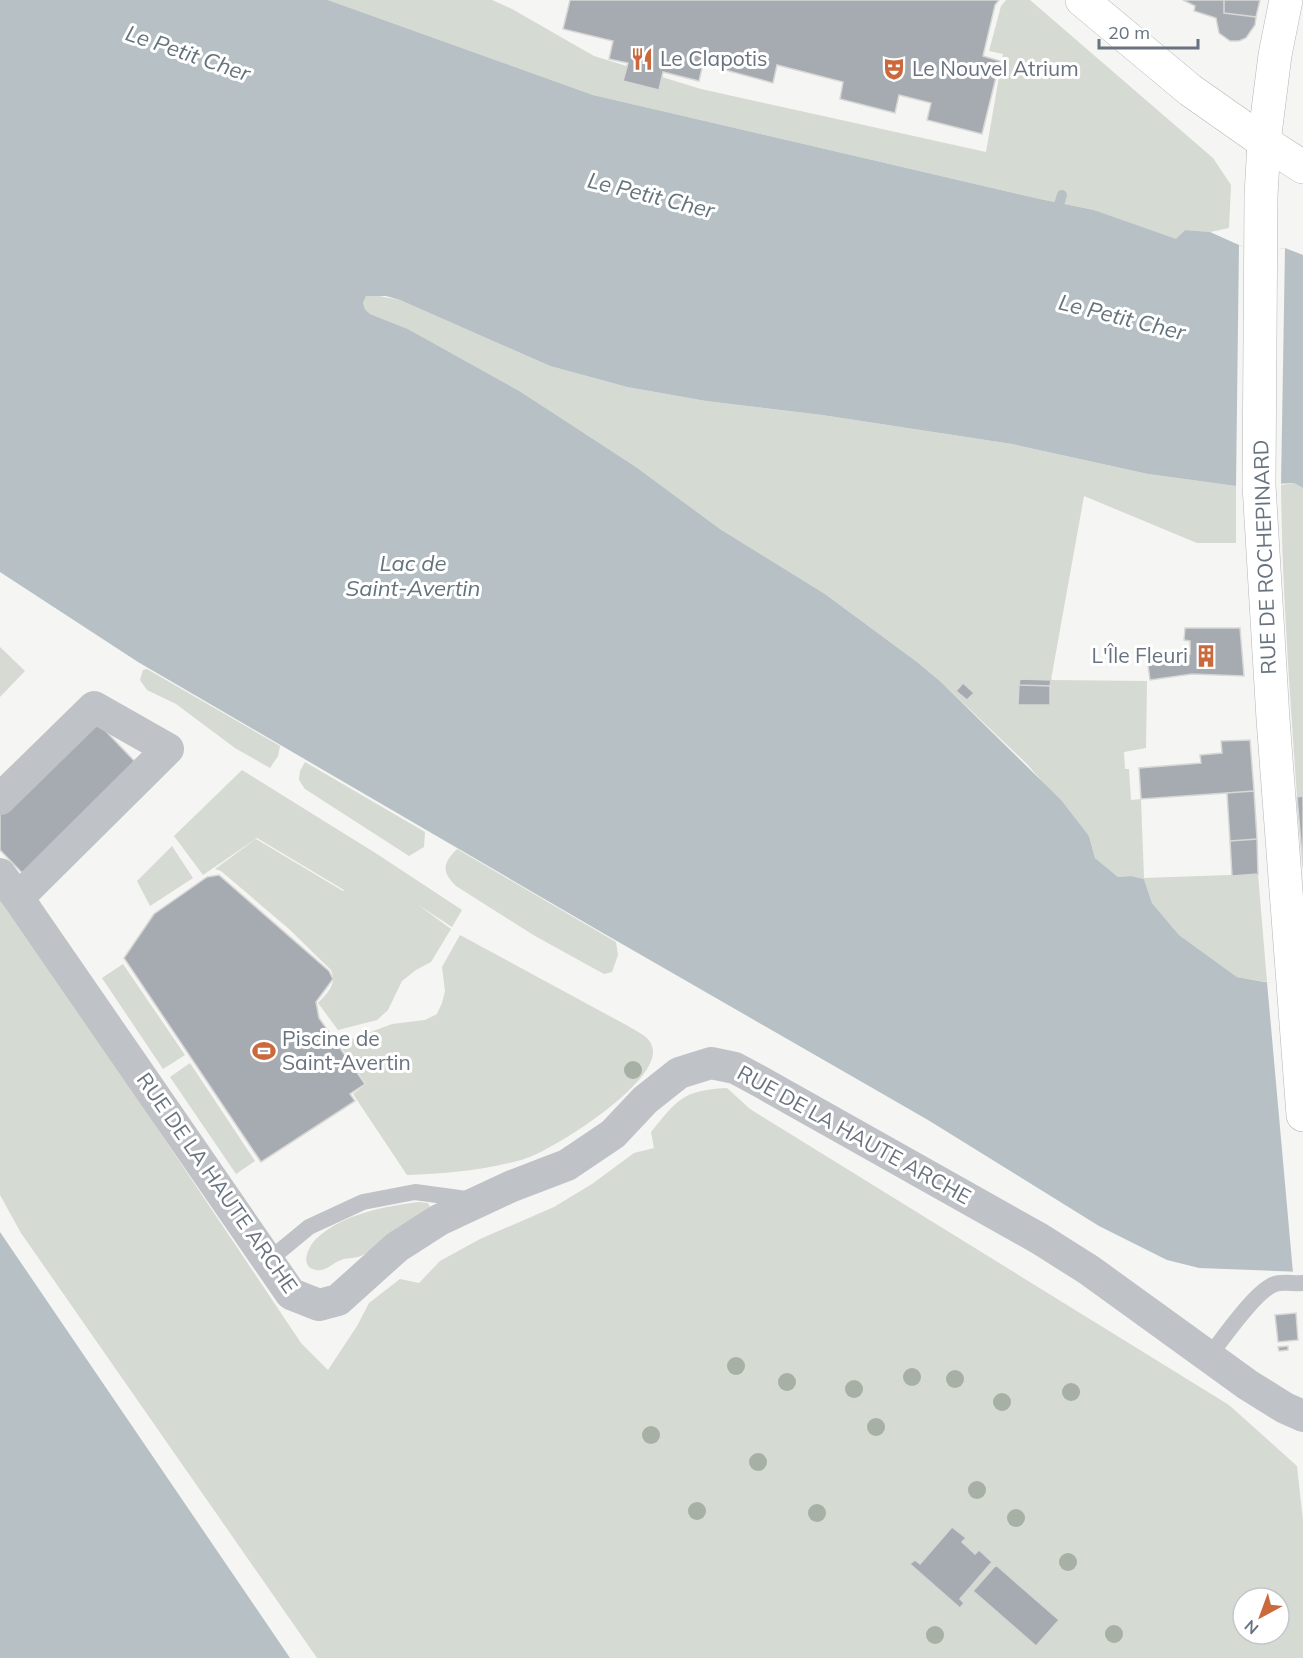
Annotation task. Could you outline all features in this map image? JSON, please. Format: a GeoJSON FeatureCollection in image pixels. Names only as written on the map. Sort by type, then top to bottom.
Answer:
{"type":"FeatureCollection","features":[{"type":"Feature","properties":{"kind":"street"},"geometry":{"type":"LineString","coordinates":[[1082,0],[1190,90],[1303,167]]}},
{"type":"Feature","properties":{"kind":"street","name":"RUE DE ROCHEPINARD"},"geometry":{"type":"LineString","coordinates":[[1286,0],[1275,55],[1264,142],[1261,196],[1259,485],[1273,730],[1303,1115]]}},
{"type":"Feature","properties":{"kind":"street"},"geometry":{"type":"LineString","coordinates":[[0,799],[93,707],[168,749],[18,898]]}},
{"type":"Feature","properties":{"kind":"street","name":"RUE DE LA HAUTE ARCHE"},"geometry":{"type":"LineString","coordinates":[[0,873],[291,1294],[319,1305],[338,1300],[397,1247],[439,1220],[512,1186],[567,1165],[613,1134],[645,1100],[679,1073],[711,1063],[735,1068],[1040,1239],[1089,1270],[1248,1385],[1285,1408],[1303,1416]]}},
{"type":"Feature","properties":{"kind":"lane"},"geometry":{"type":"LineString","coordinates":[[268,1260],[309,1227],[363,1202],[415,1192],[481,1201]]}},
{"type":"Feature","properties":{"kind":"lane"},"geometry":{"type":"LineString","coordinates":[[1209,1356],[1262,1293],[1276,1284],[1303,1283]]}},
{"type":"Feature","properties":{"kind":"shaded area"},"geometry":{"type":"Polygon","coordinates":[[[328,0],[492,0],[594,56],[701,89],[986,152],[1003,54],[989,51],[1001,6],[1006,0],[1030,0],[1213,158],[1231,185],[1229,228],[1210,232],[1185,230],[1176,240],[1094,210],[593,95],[328,0]]]}},
{"type":"Feature","properties":{"kind":"shaded area"},"geometry":{"type":"Polygon","coordinates":[[[374,295],[400,300],[550,366],[627,387],[706,401],[822,415],[1012,444],[1148,474],[1236,486],[1236,543],[1197,543],[1084,496],[1051,680],[1147,681],[1146,748],[1124,752],[1125,769],[1129,769],[1131,800],[1141,799],[1144,878],[1258,874],[1267,982],[1237,977],[1179,935],[1152,903],[1144,879],[1131,876],[1118,877],[1095,858],[1089,836],[1027,764],[917,662],[825,594],[720,529],[636,467],[521,392],[408,329],[370,314],[363,303],[366,296],[374,295]],[[1020,680],[1019,705],[1050,705],[1051,680],[1020,680]]]}},
{"type":"Feature","properties":{"kind":"shaded area"},"geometry":{"type":"Polygon","coordinates":[[[1294,483],[1303,488],[1303,796],[1297,797],[1285,602],[1281,485],[1294,483]]]}},
{"type":"Feature","properties":{"kind":"shaded area"},"geometry":{"type":"Polygon","coordinates":[[[0,647],[25,671],[0,697],[0,647]]]}},
{"type":"Feature","properties":{"kind":"shaded area"},"geometry":{"type":"Polygon","coordinates":[[[147,669],[280,746],[278,756],[270,768],[235,748],[176,704],[147,690],[140,680],[143,670],[147,669]]]}},
{"type":"Feature","properties":{"kind":"shaded area"},"geometry":{"type":"Polygon","coordinates":[[[305,762],[425,832],[424,847],[409,856],[305,789],[299,780],[300,771],[305,762]]]}},
{"type":"Feature","properties":{"kind":"shaded area"},"geometry":{"type":"Polygon","coordinates":[[[242,770],[462,910],[452,927],[417,904],[451,929],[431,962],[402,981],[388,1010],[377,1020],[338,1030],[318,1003],[332,984],[331,970],[289,929],[221,871],[215,869],[256,839],[344,890],[257,838],[203,875],[174,836],[242,770]]]}},
{"type":"Feature","properties":{"kind":"shaded area"},"geometry":{"type":"Polygon","coordinates":[[[172,846],[193,878],[150,906],[137,881],[172,846]]]}},
{"type":"Feature","properties":{"kind":"shaded area"},"geometry":{"type":"Polygon","coordinates":[[[457,849],[616,942],[618,955],[612,972],[604,974],[535,936],[456,886],[446,872],[446,864],[457,849]]]}},
{"type":"Feature","properties":{"kind":"shaded area"},"geometry":{"type":"Polygon","coordinates":[[[0,893],[301,1343],[328,1370],[369,1303],[400,1279],[419,1283],[440,1261],[480,1239],[554,1207],[592,1184],[634,1153],[654,1148],[651,1132],[668,1111],[683,1098],[700,1091],[727,1088],[750,1109],[1229,1405],[1297,1466],[1303,1521],[1303,1658],[317,1658],[21,1233],[0,1195],[0,893]]]}},
{"type":"Feature","properties":{"kind":"shaded area"},"geometry":{"type":"Polygon","coordinates":[[[460,935],[642,1034],[652,1046],[651,1060],[641,1077],[602,1113],[579,1130],[535,1154],[521,1160],[479,1169],[407,1175],[353,1094],[366,1084],[339,1044],[392,1024],[425,1020],[437,1014],[445,991],[442,967],[460,935]]]}},
{"type":"Feature","properties":{"kind":"shaded area"},"geometry":{"type":"Polygon","coordinates":[[[123,964],[185,1055],[163,1069],[102,978],[123,964]]]}},
{"type":"Feature","properties":{"kind":"shaded area"},"geometry":{"type":"Polygon","coordinates":[[[190,1063],[255,1161],[236,1174],[170,1077],[190,1063]]]}},
{"type":"Feature","properties":{"kind":"shaded area"},"geometry":{"type":"Polygon","coordinates":[[[419,1202],[428,1203],[430,1207],[366,1253],[341,1260],[323,1270],[316,1270],[307,1265],[308,1250],[314,1241],[339,1223],[365,1212],[419,1202]]]}},
{"type":"Feature","properties":{"kind":"water","name":"Lac de Saint-Avertin"},"geometry":{"type":"Polygon","coordinates":[[[0,0],[328,0],[593,95],[1094,210],[1176,239],[1185,230],[1210,232],[1262,252],[1285,248],[1303,255],[1303,488],[1294,483],[1236,486],[1148,474],[1012,444],[822,415],[706,401],[627,387],[550,366],[400,300],[386,296],[366,296],[363,303],[370,314],[408,329],[521,392],[636,467],[720,529],[825,594],[941,682],[1061,800],[1089,836],[1095,858],[1118,877],[1131,876],[1144,879],[1152,903],[1179,935],[1237,977],[1303,989],[1303,1272],[1199,1268],[1167,1260],[1099,1226],[928,1120],[138,662],[0,572],[0,0]]]}},
{"type":"Feature","properties":{"kind":"water"},"geometry":{"type":"Polygon","coordinates":[[[0,1232],[290,1658],[0,1658],[0,1232]]]}},
{"type":"Feature","properties":{"kind":"pier"},"geometry":{"type":"Polygon","coordinates":[[[1239,245],[1262,252],[1285,248],[1281,485],[1236,486],[1239,245]]]}},
{"type":"Feature","properties":{"kind":"pier"},"geometry":{"type":"Polygon","coordinates":[[[1267,982],[1303,989],[1303,1272],[1293,1273],[1267,982]]]}},
{"type":"Feature","properties":{"kind":"building","name":"Le Nouvel Atrium"},"geometry":{"type":"Polygon","coordinates":[[[570,0],[999,0],[995,5],[983,56],[1000,61],[982,134],[927,120],[931,103],[899,95],[895,113],[840,99],[843,82],[777,65],[773,83],[703,64],[699,81],[663,72],[659,90],[623,81],[628,63],[609,59],[613,41],[563,29],[570,0]]]}},
{"type":"Feature","properties":{"kind":"building"},"geometry":{"type":"Polygon","coordinates":[[[1183,0],[1224,0],[1224,13],[1256,17],[1255,25],[1246,38],[1230,41],[1219,33],[1216,18],[1194,11],[1195,6],[1183,0]]]}},
{"type":"Feature","properties":{"kind":"building"},"geometry":{"type":"Polygon","coordinates":[[[1224,0],[1260,0],[1256,17],[1224,13],[1224,0]]]}},
{"type":"Feature","properties":{"kind":"building","name":"L'Île Fleuri"},"geometry":{"type":"Polygon","coordinates":[[[1185,628],[1240,628],[1244,676],[1192,674],[1150,680],[1147,658],[1190,654],[1190,641],[1184,640],[1185,628]]]}},
{"type":"Feature","properties":{"kind":"building"},"geometry":{"type":"Polygon","coordinates":[[[1020,679],[1051,680],[1050,686],[1019,685],[1020,679]]]}},
{"type":"Feature","properties":{"kind":"building"},"geometry":{"type":"Polygon","coordinates":[[[963,683],[974,693],[967,700],[956,691],[963,683]]]}},
{"type":"Feature","properties":{"kind":"building"},"geometry":{"type":"Polygon","coordinates":[[[1019,685],[1050,686],[1050,705],[1018,705],[1019,685]]]}},
{"type":"Feature","properties":{"kind":"building"},"geometry":{"type":"Polygon","coordinates":[[[94,719],[144,771],[30,881],[0,850],[0,810],[94,719]]]}},
{"type":"Feature","properties":{"kind":"building"},"geometry":{"type":"Polygon","coordinates":[[[1250,740],[1254,791],[1141,799],[1139,768],[1201,763],[1200,755],[1222,753],[1221,741],[1250,740]]]}},
{"type":"Feature","properties":{"kind":"building"},"geometry":{"type":"Polygon","coordinates":[[[1254,791],[1257,839],[1230,841],[1227,793],[1254,791]]]}},
{"type":"Feature","properties":{"kind":"building"},"geometry":{"type":"Polygon","coordinates":[[[1303,796],[1303,867],[1297,797],[1303,796]]]}},
{"type":"Feature","properties":{"kind":"building"},"geometry":{"type":"Polygon","coordinates":[[[1257,839],[1258,874],[1232,876],[1230,841],[1257,839]]]}},
{"type":"Feature","properties":{"kind":"building","name":"Piscine de Saint-Avertin"},"geometry":{"type":"Polygon","coordinates":[[[219,875],[329,971],[333,979],[316,1002],[319,1018],[365,1084],[350,1094],[355,1101],[261,1162],[124,958],[154,914],[207,877],[219,875]]]}},
{"type":"Feature","properties":{"kind":"building"},"geometry":{"type":"Polygon","coordinates":[[[1296,1313],[1298,1340],[1278,1342],[1275,1315],[1296,1313]]]}},
{"type":"Feature","properties":{"kind":"building"},"geometry":{"type":"Polygon","coordinates":[[[1288,1346],[1288,1350],[1279,1351],[1278,1347],[1288,1346]]]}},
{"type":"Feature","properties":{"kind":"building"},"geometry":{"type":"Polygon","coordinates":[[[952,1527],[966,1538],[962,1542],[975,1554],[979,1550],[992,1562],[960,1599],[964,1603],[960,1608],[910,1564],[915,1560],[920,1564],[952,1527]]]}},
{"type":"Feature","properties":{"kind":"building"},"geometry":{"type":"Polygon","coordinates":[[[996,1565],[1059,1620],[1036,1646],[973,1591],[996,1565]]]}},
{"type":"Feature","properties":{"kind":"waterway"},"geometry":{"type":"LineString","coordinates":[[1056,214],[1062,195]]}},
{"type":"Feature","properties":{"kind":"place","name":"Le Clapotis"},"geometry":{"type":"Point","coordinates":[642,59]}},
{"type":"Feature","properties":{"kind":"place","name":"Le Nouvel Atrium"},"geometry":{"type":"Point","coordinates":[894,69]}},
{"type":"Feature","properties":{"kind":"place","name":"L'Île Fleuri"},"geometry":{"type":"Point","coordinates":[1206,656]}},
{"type":"Feature","properties":{"kind":"place","name":"Piscine de Saint-Avertin"},"geometry":{"type":"Point","coordinates":[264,1051]}},
{"type":"Feature","properties":{"kind":"water label","name":"Le Petit Cher"},"geometry":{"type":"Point","coordinates":[188,53]}},
{"type":"Feature","properties":{"kind":"water label","name":"Le Petit Cher"},"geometry":{"type":"Point","coordinates":[651,195]}},
{"type":"Feature","properties":{"kind":"water label","name":"Le Petit Cher"},"geometry":{"type":"Point","coordinates":[1122,317]}}]}
